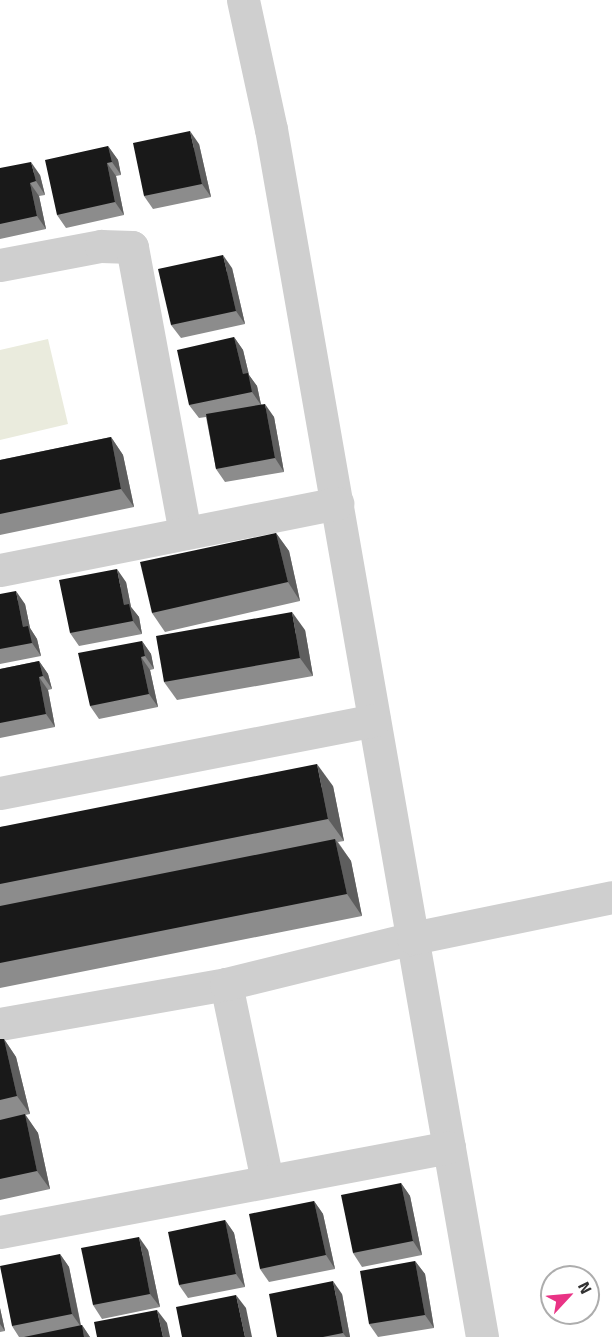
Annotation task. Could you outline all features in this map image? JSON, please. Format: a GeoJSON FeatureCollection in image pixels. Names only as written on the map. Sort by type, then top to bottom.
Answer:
{"type":"FeatureCollection","features":[{"type":"Feature","properties":{"kind":"street"},"geometry":{"type":"LineString","coordinates":[[243,0],[271,129],[482,1337]]}},
{"type":"Feature","properties":{"kind":"street"},"geometry":{"type":"LineString","coordinates":[[0,265],[101,246],[132,248],[185,532]]}},
{"type":"Feature","properties":{"kind":"street"},"geometry":{"type":"LineString","coordinates":[[0,570],[337,503]]}},
{"type":"Feature","properties":{"kind":"street"},"geometry":{"type":"LineString","coordinates":[[0,793],[374,720]]}},
{"type":"Feature","properties":{"kind":"street"},"geometry":{"type":"LineString","coordinates":[[0,1024],[226,984],[413,938],[612,897]]}},
{"type":"Feature","properties":{"kind":"street"},"geometry":{"type":"LineString","coordinates":[[226,984],[267,1180]]}},
{"type":"Feature","properties":{"kind":"street"},"geometry":{"type":"LineString","coordinates":[[0,1232],[449,1147]]}},
{"type":"Feature","properties":{"kind":"shaded area"},"geometry":{"type":"Polygon","coordinates":[[[48,339],[68,424],[0,440],[0,350],[48,339]]]}},
{"type":"Feature","properties":{"kind":"building"},"geometry":{"type":"Polygon","coordinates":[[[190,131],[202,184],[144,196],[133,143],[190,131]]]}},
{"type":"Feature","properties":{"kind":"building"},"geometry":{"type":"Polygon","coordinates":[[[108,146],[112,162],[107,163],[115,202],[57,215],[45,160],[108,146]]]}},
{"type":"Feature","properties":{"kind":"building"},"geometry":{"type":"Polygon","coordinates":[[[31,162],[36,181],[30,183],[37,216],[0,224],[0,168],[31,162]]]}},
{"type":"Feature","properties":{"kind":"building"},"geometry":{"type":"Polygon","coordinates":[[[223,255],[236,311],[171,325],[158,269],[223,255]]]}},
{"type":"Feature","properties":{"kind":"building"},"geometry":{"type":"Polygon","coordinates":[[[234,337],[243,374],[248,373],[252,392],[189,405],[177,350],[234,337]]]}},
{"type":"Feature","properties":{"kind":"building"},"geometry":{"type":"Polygon","coordinates":[[[265,404],[275,458],[216,469],[206,414],[265,404]]]}},
{"type":"Feature","properties":{"kind":"building"},"geometry":{"type":"Polygon","coordinates":[[[111,437],[121,489],[0,514],[0,460],[111,437]]]}},
{"type":"Feature","properties":{"kind":"building"},"geometry":{"type":"Polygon","coordinates":[[[276,533],[288,582],[152,613],[140,562],[276,533]]]}},
{"type":"Feature","properties":{"kind":"building"},"geometry":{"type":"Polygon","coordinates":[[[117,569],[124,605],[129,604],[133,621],[70,633],[59,580],[117,569]]]}},
{"type":"Feature","properties":{"kind":"building"},"geometry":{"type":"Polygon","coordinates":[[[16,591],[23,627],[28,626],[32,643],[0,649],[0,594],[16,591]]]}},
{"type":"Feature","properties":{"kind":"building"},"geometry":{"type":"Polygon","coordinates":[[[292,612],[300,658],[164,682],[156,636],[292,612]]]}},
{"type":"Feature","properties":{"kind":"building"},"geometry":{"type":"Polygon","coordinates":[[[142,641],[145,656],[141,657],[149,694],[90,706],[78,653],[142,641]]]}},
{"type":"Feature","properties":{"kind":"building"},"geometry":{"type":"Polygon","coordinates":[[[39,661],[43,676],[39,677],[46,714],[0,723],[0,669],[39,661]]]}},
{"type":"Feature","properties":{"kind":"building"},"geometry":{"type":"Polygon","coordinates":[[[317,764],[328,819],[0,884],[0,827],[317,764]]]}},
{"type":"Feature","properties":{"kind":"building"},"geometry":{"type":"Polygon","coordinates":[[[335,839],[347,894],[0,963],[0,906],[335,839]]]}},
{"type":"Feature","properties":{"kind":"building"},"geometry":{"type":"Polygon","coordinates":[[[0,1039],[4,1039],[17,1096],[0,1100],[0,1039]]]}},
{"type":"Feature","properties":{"kind":"building"},"geometry":{"type":"Polygon","coordinates":[[[25,1114],[37,1171],[0,1179],[0,1120],[25,1114]]]}},
{"type":"Feature","properties":{"kind":"building"},"geometry":{"type":"Polygon","coordinates":[[[401,1183],[413,1241],[353,1253],[341,1195],[401,1183]]]}},
{"type":"Feature","properties":{"kind":"building"},"geometry":{"type":"Polygon","coordinates":[[[314,1201],[326,1255],[260,1269],[249,1214],[314,1201]]]}},
{"type":"Feature","properties":{"kind":"building"},"geometry":{"type":"Polygon","coordinates":[[[225,1220],[236,1274],[179,1285],[168,1232],[225,1220]]]}},
{"type":"Feature","properties":{"kind":"building"},"geometry":{"type":"Polygon","coordinates":[[[139,1237],[150,1294],[93,1305],[81,1248],[139,1237]]]}},
{"type":"Feature","properties":{"kind":"building"},"geometry":{"type":"Polygon","coordinates":[[[60,1254],[72,1314],[12,1326],[0,1266],[60,1254]]]}},
{"type":"Feature","properties":{"kind":"building"},"geometry":{"type":"Polygon","coordinates":[[[415,1261],[425,1315],[369,1324],[360,1271],[415,1261]]]}},
{"type":"Feature","properties":{"kind":"building"},"geometry":{"type":"Polygon","coordinates":[[[333,1281],[343,1333],[323,1337],[277,1337],[269,1294],[333,1281]]]}},
{"type":"Feature","properties":{"kind":"building"},"geometry":{"type":"Polygon","coordinates":[[[236,1295],[245,1337],[182,1337],[176,1307],[236,1295]]]}},
{"type":"Feature","properties":{"kind":"building"},"geometry":{"type":"Polygon","coordinates":[[[157,1310],[163,1337],[97,1337],[94,1322],[157,1310]]]}},
{"type":"Feature","properties":{"kind":"building"},"geometry":{"type":"Polygon","coordinates":[[[82,1325],[84,1337],[24,1337],[82,1325]]]}}]}
